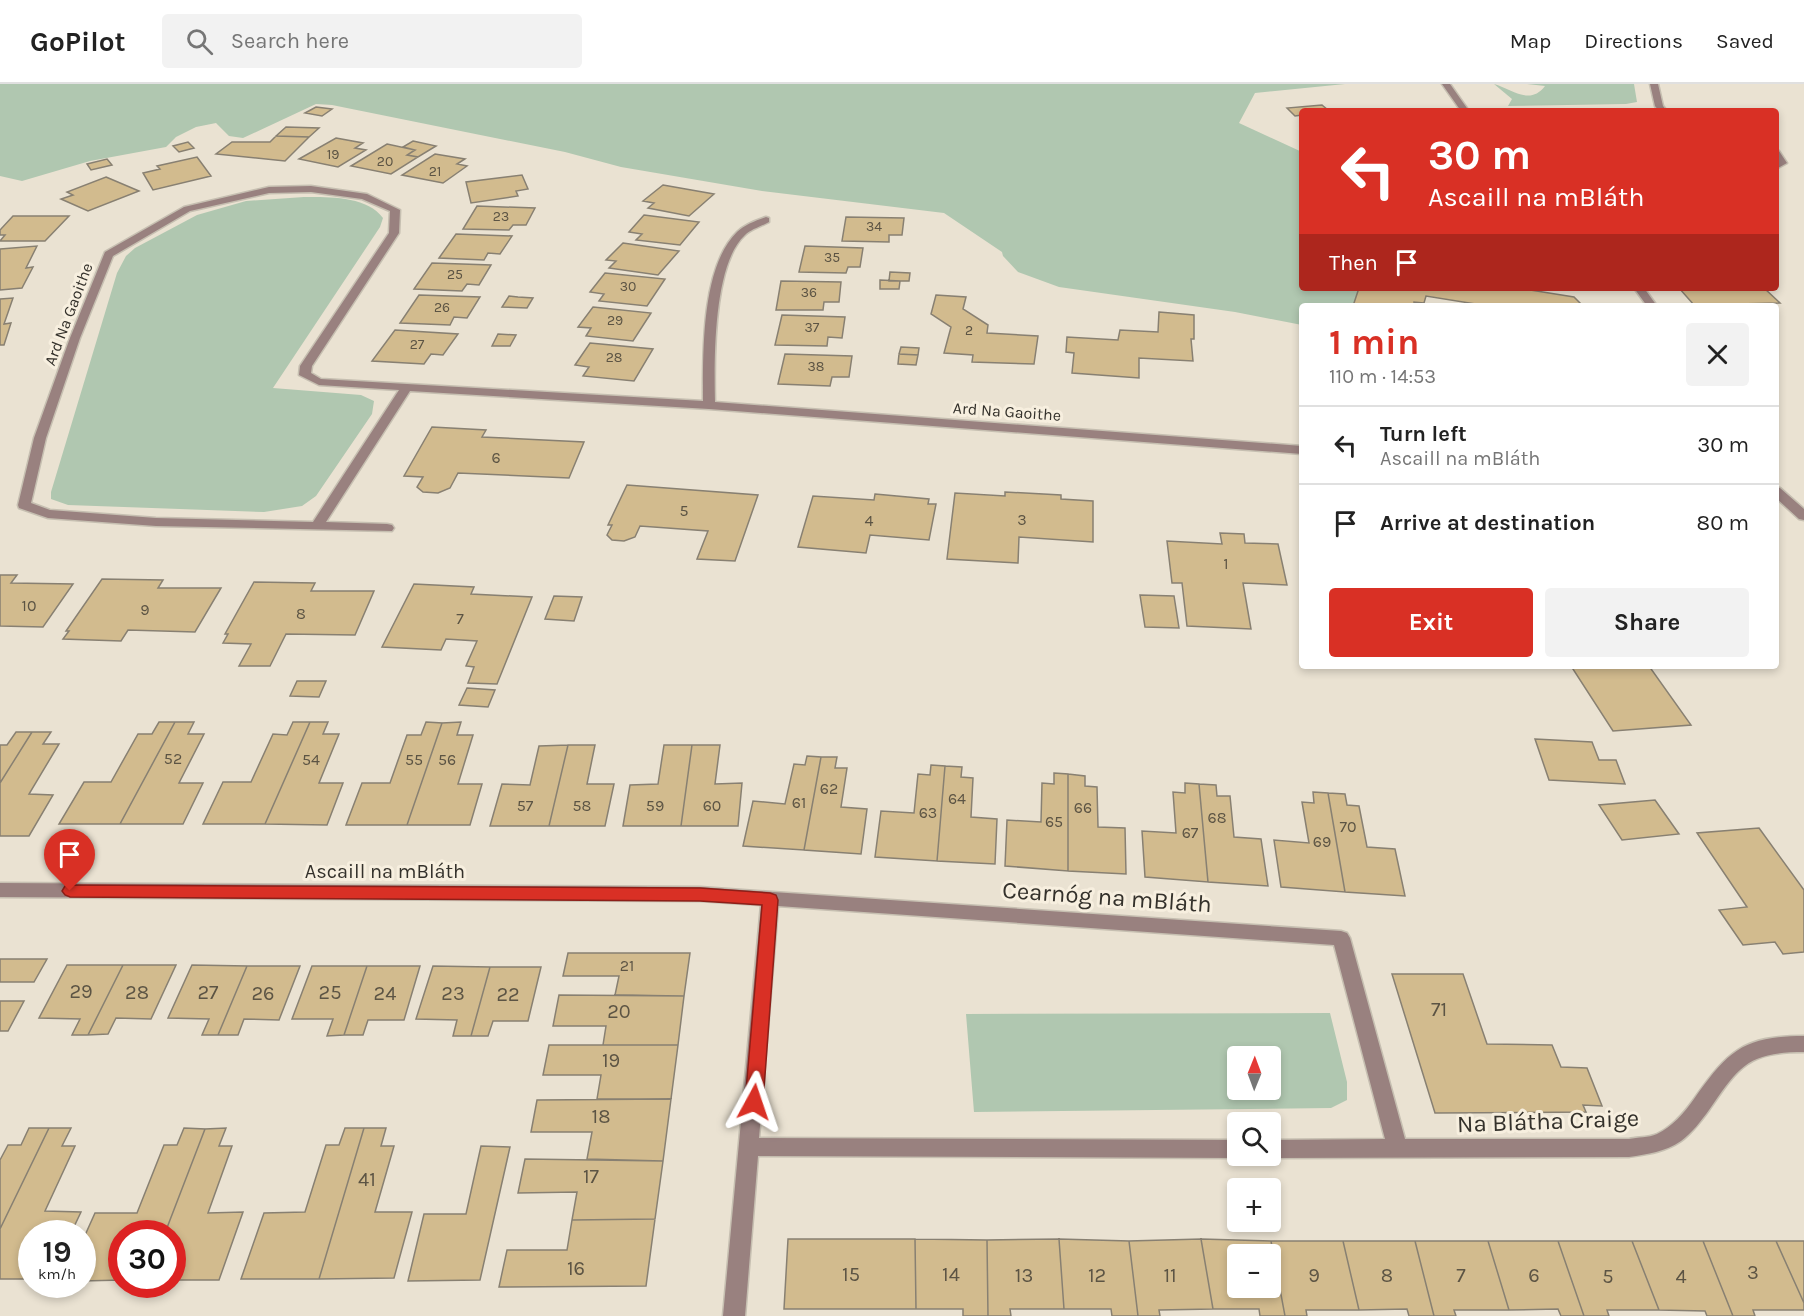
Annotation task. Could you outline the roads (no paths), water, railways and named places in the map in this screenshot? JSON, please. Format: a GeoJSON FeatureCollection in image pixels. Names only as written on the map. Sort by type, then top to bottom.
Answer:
{"type":"FeatureCollection","features":[{"type":"Feature","properties":{"kind":"street"},"geometry":{"type":"LineString","coordinates":[[1446,84],[1463,108]]}},
{"type":"Feature","properties":{"kind":"street"},"geometry":{"type":"LineString","coordinates":[[1654,84],[1661,108]]}},
{"type":"Feature","properties":{"kind":"street","name":"Ard Na Gaoithe"},"geometry":{"type":"LineString","coordinates":[[387,528],[156,522],[48,514],[24,505],[40,438],[75,338],[109,254],[143,232],[187,209],[232,197],[269,190],[311,189],[364,196],[394,210],[394,232],[307,363],[305,375],[319,382],[709,405],[1299,450]]}},
{"type":"Feature","properties":{"kind":"street"},"geometry":{"type":"LineString","coordinates":[[709,405],[708,350],[714,305],[726,256],[741,233],[766,220]]}},
{"type":"Feature","properties":{"kind":"street"},"geometry":{"type":"LineString","coordinates":[[317,526],[407,387]]}},
{"type":"Feature","properties":{"kind":"street"},"geometry":{"type":"LineString","coordinates":[[1779,494],[1804,516]]}},
{"type":"Feature","properties":{"kind":"street","name":"Ascaill na mBláth"},"geometry":{"type":"LineString","coordinates":[[0,890],[688,894],[770,900]]}},
{"type":"Feature","properties":{"kind":"street"},"geometry":{"type":"LineString","coordinates":[[734,1316],[770,900]]}},
{"type":"Feature","properties":{"kind":"street","name":"Cearnóg na mBláth"},"geometry":{"type":"LineString","coordinates":[[770,900],[1341,938],[1398,1150]]}},
{"type":"Feature","properties":{"kind":"street","name":"Na Blátha Craige"},"geometry":{"type":"LineString","coordinates":[[1398,1150],[1629,1148],[1661,1142],[1684,1128],[1714,1086],[1732,1065],[1749,1052],[1780,1044],[1804,1044]]}},
{"type":"Feature","properties":{"kind":"street"},"geometry":{"type":"LineString","coordinates":[[750,1147],[1227,1149]]}},
{"type":"Feature","properties":{"kind":"street"},"geometry":{"type":"LineString","coordinates":[[1281,1149],[1398,1150]]}}]}
